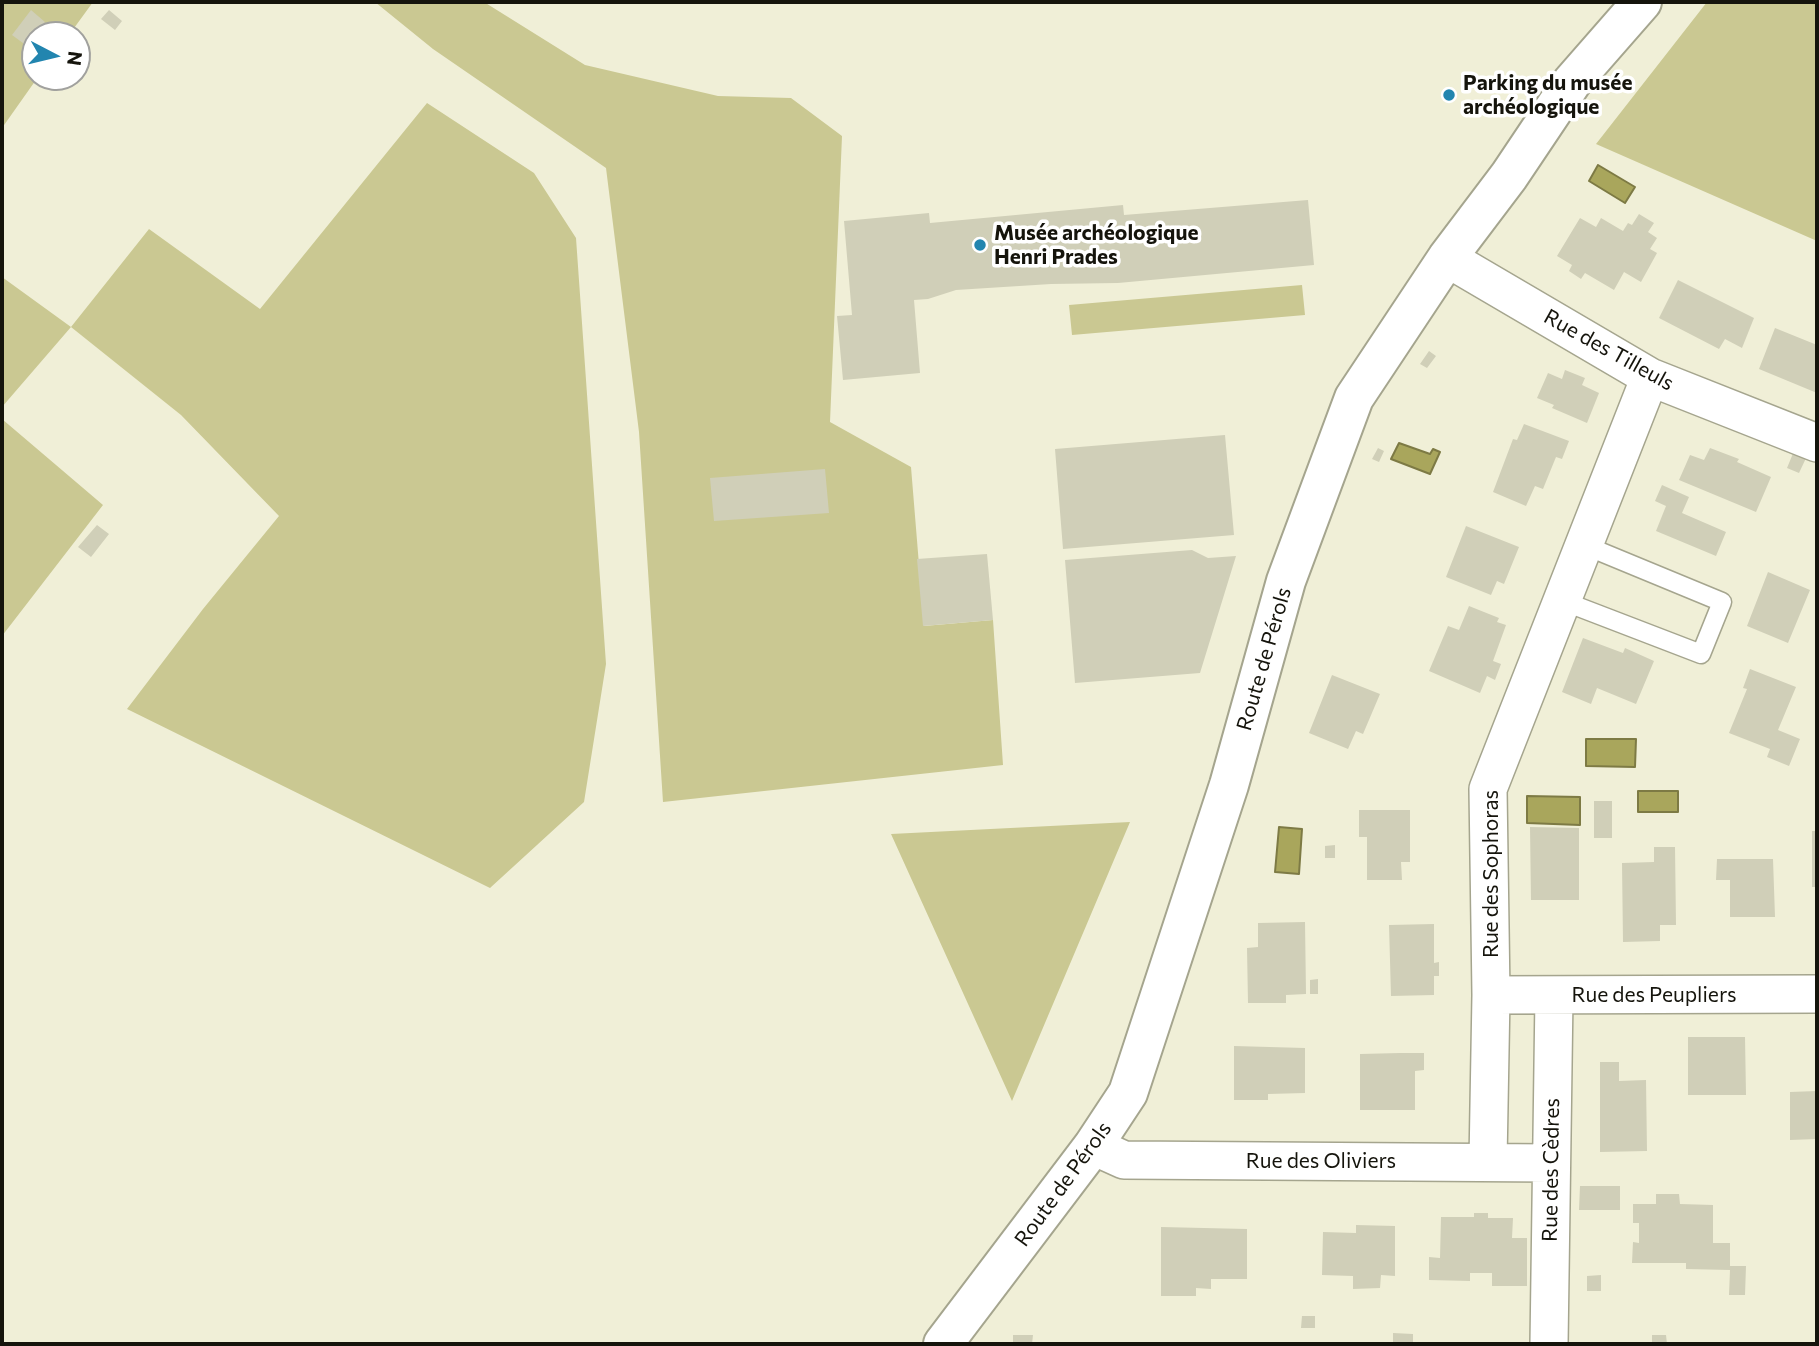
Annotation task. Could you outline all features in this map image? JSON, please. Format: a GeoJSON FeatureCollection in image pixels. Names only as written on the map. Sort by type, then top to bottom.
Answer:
{"type":"FeatureCollection","features":[{"type":"Feature","properties":{"kind":"street","name":"Route de Pérols"},"geometry":{"type":"LineString","coordinates":[[943,1344],[1093,1146],[1128,1093],[1229,785],[1286,580],[1354,398],[1447,258],[1509,176],[1572,82],[1642,2]]}},
{"type":"Feature","properties":{"kind":"street","name":"Rue des Tilleuls"},"geometry":{"type":"LineString","coordinates":[[1447,258],[1650,377],[1817,443]]}},
{"type":"Feature","properties":{"kind":"street","name":"Rue des Sophoras"},"geometry":{"type":"LineString","coordinates":[[1488,1161],[1491,995],[1488,789],[1650,377]]}},
{"type":"Feature","properties":{"kind":"street","name":"Rue des Peupliers"},"geometry":{"type":"LineString","coordinates":[[1491,995],[1817,994]]}},
{"type":"Feature","properties":{"kind":"street","name":"Rue des Cèdres"},"geometry":{"type":"LineString","coordinates":[[1549,1344],[1555,996]]}},
{"type":"Feature","properties":{"kind":"street","name":"Rue des Oliviers"},"geometry":{"type":"LineString","coordinates":[[1093,1146],[1124,1160],[1551,1163]]}},
{"type":"Feature","properties":{"kind":"lane"},"geometry":{"type":"LineString","coordinates":[[1563,601],[1701,654],[1722,602],[1584,545]]}},
{"type":"Feature","properties":{"kind":"shaded area"},"geometry":{"type":"Polygon","coordinates":[[[2,2],[93,2],[79,21],[21,21],[21,91],[28,91],[2,128],[2,2]]]}},
{"type":"Feature","properties":{"kind":"shaded area"},"geometry":{"type":"Polygon","coordinates":[[[375,2],[484,2],[585,65],[718,96],[791,98],[842,136],[830,422],[911,467],[924,626],[993,620],[1003,765],[663,802],[639,432],[606,168],[433,49],[375,2]]]}},
{"type":"Feature","properties":{"kind":"shaded area"},"geometry":{"type":"Polygon","coordinates":[[[1707,2],[1817,2],[1817,241],[1596,144],[1707,2]]]}},
{"type":"Feature","properties":{"kind":"shaded area"},"geometry":{"type":"Polygon","coordinates":[[[427,103],[534,173],[576,238],[606,664],[584,802],[490,888],[127,709],[203,609],[279,516],[181,415],[71,327],[149,229],[260,309],[427,103]]]}},
{"type":"Feature","properties":{"kind":"shaded area"},"geometry":{"type":"Polygon","coordinates":[[[1598,165],[1635,187],[1625,203],[1589,181],[1598,165]]]}},
{"type":"Feature","properties":{"kind":"shaded area"},"geometry":{"type":"Polygon","coordinates":[[[2,277],[71,327],[2,407],[2,277]]]}},
{"type":"Feature","properties":{"kind":"shaded area"},"geometry":{"type":"Polygon","coordinates":[[[1302,285],[1305,315],[1072,335],[1069,305],[1302,285]]]}},
{"type":"Feature","properties":{"kind":"shaded area"},"geometry":{"type":"Polygon","coordinates":[[[2,419],[103,505],[2,636],[2,419]]]}},
{"type":"Feature","properties":{"kind":"shaded area"},"geometry":{"type":"Polygon","coordinates":[[[1399,443],[1430,454],[1433,449],[1440,452],[1430,474],[1391,459],[1399,443]]]}},
{"type":"Feature","properties":{"kind":"shaded area"},"geometry":{"type":"Polygon","coordinates":[[[1586,739],[1636,739],[1635,767],[1586,766],[1586,739]]]}},
{"type":"Feature","properties":{"kind":"shaded area"},"geometry":{"type":"Polygon","coordinates":[[[1638,791],[1678,791],[1678,812],[1638,812],[1638,791]]]}},
{"type":"Feature","properties":{"kind":"shaded area"},"geometry":{"type":"Polygon","coordinates":[[[1527,796],[1580,797],[1580,825],[1527,823],[1527,796]]]}},
{"type":"Feature","properties":{"kind":"shaded area"},"geometry":{"type":"Polygon","coordinates":[[[1130,822],[1012,1101],[891,834],[1130,822]]]}},
{"type":"Feature","properties":{"kind":"shaded area"},"geometry":{"type":"Polygon","coordinates":[[[1279,827],[1302,829],[1299,874],[1275,872],[1279,827]]]}},
{"type":"Feature","properties":{"kind":"building"},"geometry":{"type":"Polygon","coordinates":[[[31,10],[44,21],[23,21],[31,10]]]}},
{"type":"Feature","properties":{"kind":"building"},"geometry":{"type":"Polygon","coordinates":[[[109,10],[122,21],[115,30],[101,19],[109,10]]]}},
{"type":"Feature","properties":{"kind":"building"},"geometry":{"type":"Polygon","coordinates":[[[21,23],[21,42],[12,35],[21,23]]]}},
{"type":"Feature","properties":{"kind":"building"},"geometry":{"type":"Polygon","coordinates":[[[1308,200],[1314,265],[1118,283],[956,290],[928,299],[914,300],[920,373],[843,380],[837,316],[852,315],[844,221],[929,213],[930,223],[1123,205],[1124,215],[1308,200]]]}},
{"type":"Feature","properties":{"kind":"building"},"geometry":{"type":"Polygon","coordinates":[[[1639,214],[1654,223],[1648,232],[1657,238],[1650,249],[1657,253],[1641,282],[1624,272],[1614,290],[1585,273],[1581,279],[1569,271],[1572,265],[1557,256],[1580,218],[1596,227],[1601,218],[1623,231],[1628,223],[1632,225],[1639,214]]]}},
{"type":"Feature","properties":{"kind":"building"},"geometry":{"type":"Polygon","coordinates":[[[1678,280],[1754,318],[1742,348],[1725,339],[1719,349],[1659,318],[1678,280]]]}},
{"type":"Feature","properties":{"kind":"building"},"geometry":{"type":"Polygon","coordinates":[[[1775,328],[1817,345],[1817,393],[1759,369],[1775,328]]]}},
{"type":"Feature","properties":{"kind":"building"},"geometry":{"type":"Polygon","coordinates":[[[1429,351],[1436,356],[1427,368],[1420,364],[1429,351]]]}},
{"type":"Feature","properties":{"kind":"building"},"geometry":{"type":"Polygon","coordinates":[[[1565,370],[1585,378],[1582,385],[1599,393],[1587,423],[1552,408],[1554,405],[1537,398],[1548,373],[1562,379],[1565,370]]]}},
{"type":"Feature","properties":{"kind":"building"},"geometry":{"type":"Polygon","coordinates":[[[1524,424],[1569,441],[1562,459],[1556,457],[1543,489],[1535,486],[1526,506],[1493,492],[1513,439],[1517,440],[1524,424]]]}},
{"type":"Feature","properties":{"kind":"building"},"geometry":{"type":"Polygon","coordinates":[[[1225,435],[1234,535],[1063,549],[1055,449],[1225,435]]]}},
{"type":"Feature","properties":{"kind":"building"},"geometry":{"type":"Polygon","coordinates":[[[1378,448],[1384,451],[1379,462],[1372,459],[1378,448]]]}},
{"type":"Feature","properties":{"kind":"building"},"geometry":{"type":"Polygon","coordinates":[[[1710,448],[1739,459],[1737,462],[1771,477],[1756,512],[1679,480],[1690,455],[1704,460],[1710,448]]]}},
{"type":"Feature","properties":{"kind":"building"},"geometry":{"type":"Polygon","coordinates":[[[1794,451],[1807,456],[1799,473],[1787,468],[1794,451]]]}},
{"type":"Feature","properties":{"kind":"building"},"geometry":{"type":"Polygon","coordinates":[[[825,469],[829,513],[714,521],[710,478],[825,469]]]}},
{"type":"Feature","properties":{"kind":"building"},"geometry":{"type":"Polygon","coordinates":[[[1662,485],[1689,497],[1682,513],[1726,532],[1716,556],[1656,531],[1666,506],[1655,501],[1662,485]]]}},
{"type":"Feature","properties":{"kind":"building"},"geometry":{"type":"Polygon","coordinates":[[[97,525],[109,534],[91,557],[78,547],[97,525]]]}},
{"type":"Feature","properties":{"kind":"building"},"geometry":{"type":"Polygon","coordinates":[[[1466,526],[1519,547],[1504,584],[1497,581],[1491,595],[1446,577],[1466,526]]]}},
{"type":"Feature","properties":{"kind":"building"},"geometry":{"type":"Polygon","coordinates":[[[1192,550],[1208,558],[1236,556],[1200,673],[1075,683],[1065,560],[1192,550]]]}},
{"type":"Feature","properties":{"kind":"building"},"geometry":{"type":"Polygon","coordinates":[[[987,554],[993,620],[923,626],[917,559],[987,554]]]}},
{"type":"Feature","properties":{"kind":"building"},"geometry":{"type":"Polygon","coordinates":[[[1768,572],[1810,590],[1788,643],[1747,626],[1768,572]]]}},
{"type":"Feature","properties":{"kind":"building"},"geometry":{"type":"Polygon","coordinates":[[[1469,606],[1499,618],[1497,622],[1506,625],[1493,661],[1501,664],[1495,680],[1487,676],[1480,693],[1429,671],[1448,626],[1459,630],[1469,606]]]}},
{"type":"Feature","properties":{"kind":"building"},"geometry":{"type":"Polygon","coordinates":[[[1583,638],[1623,653],[1625,648],[1654,661],[1636,704],[1597,688],[1591,704],[1562,692],[1583,638]]]}},
{"type":"Feature","properties":{"kind":"building"},"geometry":{"type":"Polygon","coordinates":[[[1750,669],[1796,687],[1778,730],[1800,739],[1789,766],[1767,757],[1770,749],[1729,733],[1747,689],[1743,688],[1750,669]]]}},
{"type":"Feature","properties":{"kind":"building"},"geometry":{"type":"Polygon","coordinates":[[[1332,675],[1380,694],[1363,734],[1356,731],[1348,749],[1309,733],[1332,675]]]}},
{"type":"Feature","properties":{"kind":"building"},"geometry":{"type":"Polygon","coordinates":[[[1594,801],[1612,801],[1612,838],[1594,838],[1594,801]]]}},
{"type":"Feature","properties":{"kind":"building"},"geometry":{"type":"Polygon","coordinates":[[[1359,810],[1410,810],[1410,862],[1401,862],[1402,880],[1367,880],[1367,837],[1359,837],[1359,810]]]}},
{"type":"Feature","properties":{"kind":"building"},"geometry":{"type":"Polygon","coordinates":[[[1530,827],[1579,828],[1579,900],[1531,900],[1530,827]]]}},
{"type":"Feature","properties":{"kind":"building"},"geometry":{"type":"Polygon","coordinates":[[[1812,831],[1817,831],[1817,887],[1812,887],[1812,831]]]}},
{"type":"Feature","properties":{"kind":"building"},"geometry":{"type":"Polygon","coordinates":[[[1335,845],[1335,858],[1325,858],[1325,846],[1335,845]]]}},
{"type":"Feature","properties":{"kind":"building"},"geometry":{"type":"Polygon","coordinates":[[[1654,847],[1675,847],[1676,925],[1660,925],[1660,941],[1623,942],[1622,863],[1654,862],[1654,847]]]}},
{"type":"Feature","properties":{"kind":"building"},"geometry":{"type":"Polygon","coordinates":[[[1717,859],[1773,859],[1775,917],[1730,917],[1730,880],[1716,880],[1717,859]]]}},
{"type":"Feature","properties":{"kind":"building"},"geometry":{"type":"Polygon","coordinates":[[[1305,922],[1306,994],[1286,995],[1286,1003],[1248,1003],[1247,948],[1258,947],[1258,923],[1305,922]]]}},
{"type":"Feature","properties":{"kind":"building"},"geometry":{"type":"Polygon","coordinates":[[[1434,924],[1434,963],[1439,962],[1439,976],[1434,976],[1434,995],[1391,996],[1389,925],[1434,924]]]}},
{"type":"Feature","properties":{"kind":"building"},"geometry":{"type":"Polygon","coordinates":[[[1318,979],[1318,994],[1310,994],[1310,980],[1318,979]]]}},
{"type":"Feature","properties":{"kind":"building"},"geometry":{"type":"Polygon","coordinates":[[[1688,1037],[1745,1037],[1746,1095],[1688,1095],[1688,1037]]]}},
{"type":"Feature","properties":{"kind":"building"},"geometry":{"type":"Polygon","coordinates":[[[1234,1046],[1305,1048],[1305,1093],[1268,1094],[1268,1100],[1234,1100],[1234,1046]]]}},
{"type":"Feature","properties":{"kind":"building"},"geometry":{"type":"Polygon","coordinates":[[[1424,1053],[1424,1070],[1415,1071],[1415,1110],[1360,1110],[1360,1054],[1424,1053]]]}},
{"type":"Feature","properties":{"kind":"building"},"geometry":{"type":"Polygon","coordinates":[[[1600,1062],[1619,1062],[1619,1081],[1646,1080],[1647,1151],[1600,1152],[1600,1062]]]}},
{"type":"Feature","properties":{"kind":"building"},"geometry":{"type":"Polygon","coordinates":[[[1817,1091],[1817,1139],[1790,1140],[1790,1092],[1817,1091]]]}},
{"type":"Feature","properties":{"kind":"building"},"geometry":{"type":"Polygon","coordinates":[[[1580,1186],[1620,1186],[1620,1210],[1579,1210],[1580,1186]]]}},
{"type":"Feature","properties":{"kind":"building"},"geometry":{"type":"Polygon","coordinates":[[[1656,1194],[1679,1194],[1680,1204],[1713,1205],[1713,1243],[1730,1243],[1730,1266],[1746,1266],[1745,1295],[1729,1295],[1730,1270],[1686,1269],[1686,1263],[1632,1263],[1633,1242],[1639,1243],[1639,1223],[1633,1223],[1633,1204],[1656,1204],[1656,1194]]]}},
{"type":"Feature","properties":{"kind":"building"},"geometry":{"type":"Polygon","coordinates":[[[1474,1213],[1488,1213],[1488,1218],[1513,1218],[1512,1238],[1527,1238],[1527,1286],[1492,1286],[1492,1273],[1470,1273],[1470,1281],[1429,1280],[1429,1257],[1440,1258],[1441,1217],[1474,1217],[1474,1213]]]}},
{"type":"Feature","properties":{"kind":"building"},"geometry":{"type":"Polygon","coordinates":[[[1356,1225],[1395,1226],[1395,1276],[1381,1275],[1380,1288],[1353,1289],[1353,1276],[1322,1275],[1323,1232],[1356,1233],[1356,1225]]]}},
{"type":"Feature","properties":{"kind":"building"},"geometry":{"type":"Polygon","coordinates":[[[1161,1227],[1247,1229],[1247,1279],[1211,1279],[1211,1289],[1196,1288],[1196,1296],[1161,1296],[1161,1227]]]}},
{"type":"Feature","properties":{"kind":"building"},"geometry":{"type":"Polygon","coordinates":[[[1601,1275],[1601,1291],[1587,1291],[1587,1276],[1601,1275]]]}},
{"type":"Feature","properties":{"kind":"building"},"geometry":{"type":"Polygon","coordinates":[[[1302,1316],[1315,1316],[1315,1328],[1301,1328],[1302,1316]]]}},
{"type":"Feature","properties":{"kind":"building"},"geometry":{"type":"Polygon","coordinates":[[[1393,1333],[1413,1334],[1413,1344],[1393,1344],[1393,1333]]]}},
{"type":"Feature","properties":{"kind":"building"},"geometry":{"type":"Polygon","coordinates":[[[1013,1335],[1033,1335],[1032,1344],[1013,1344],[1013,1335]]]}},
{"type":"Feature","properties":{"kind":"building"},"geometry":{"type":"Polygon","coordinates":[[[1652,1335],[1666,1335],[1667,1344],[1652,1344],[1652,1335]]]}},
{"type":"Feature","properties":{"kind":"place","name":"Parking du musée archéologique"},"geometry":{"type":"Point","coordinates":[1449,95]}},
{"type":"Feature","properties":{"kind":"place","name":"Musée archéologique Henri Prades"},"geometry":{"type":"Point","coordinates":[980,245]}}]}
